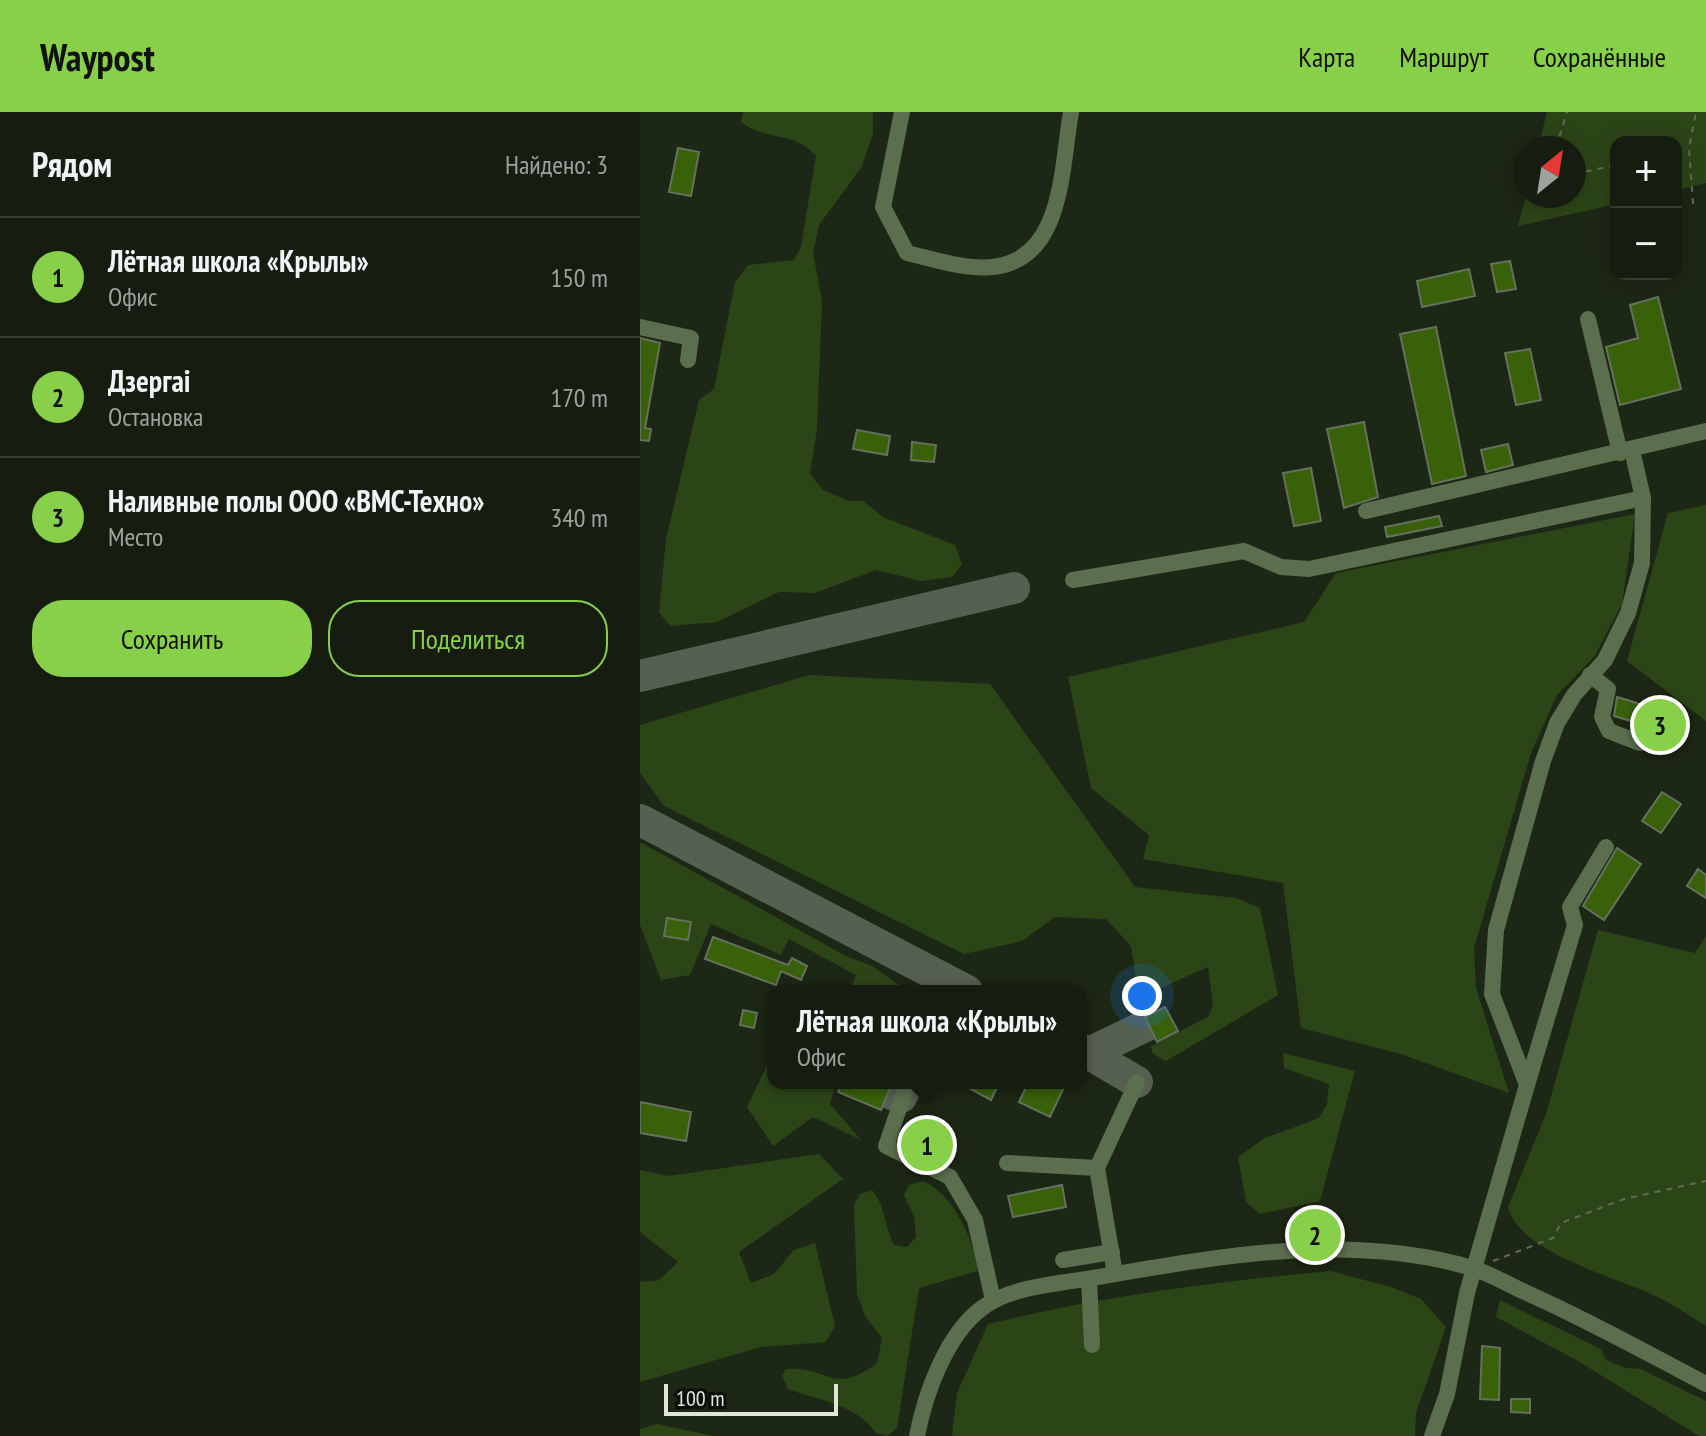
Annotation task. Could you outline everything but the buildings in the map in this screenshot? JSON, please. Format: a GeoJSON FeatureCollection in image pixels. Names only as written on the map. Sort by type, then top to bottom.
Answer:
{"type":"FeatureCollection","features":[{"type":"Feature","properties":{"kind":"street"},"geometry":{"type":"LineString","coordinates":[[902,112],[883,207],[907,253],[991,268],[1026,258],[1049,230],[1071,112]]}},
{"type":"Feature","properties":{"kind":"street"},"geometry":{"type":"LineString","coordinates":[[1527,1085],[1492,994],[1496,930],[1543,761],[1557,723],[1590,675],[1605,660],[1628,613],[1642,563],[1643,498],[1626,452],[1588,319]]}},
{"type":"Feature","properties":{"kind":"street"},"geometry":{"type":"LineString","coordinates":[[640,327],[691,338],[688,360]]}},
{"type":"Feature","properties":{"kind":"street"},"geometry":{"type":"LineString","coordinates":[[1366,511],[1706,431]]}},
{"type":"Feature","properties":{"kind":"street"},"geometry":{"type":"LineString","coordinates":[[1073,580],[1244,551],[1281,567],[1309,569],[1643,498]]}},
{"type":"Feature","properties":{"kind":"street"},"geometry":{"type":"LineString","coordinates":[[1590,675],[1608,689],[1602,717],[1609,731],[1640,743]]}},
{"type":"Feature","properties":{"kind":"street"},"geometry":{"type":"LineString","coordinates":[[1432,1436],[1447,1394],[1473,1269],[1575,925],[1570,907],[1606,847]]}},
{"type":"Feature","properties":{"kind":"street"},"geometry":{"type":"LineString","coordinates":[[1115,1274],[1097,1168],[1137,1082]]}},
{"type":"Feature","properties":{"kind":"street"},"geometry":{"type":"LineString","coordinates":[[905,1091],[886,1146],[950,1177],[975,1220],[993,1300]]}},
{"type":"Feature","properties":{"kind":"street"},"geometry":{"type":"LineString","coordinates":[[1007,1163],[1097,1168]]}},
{"type":"Feature","properties":{"kind":"street"},"geometry":{"type":"LineString","coordinates":[[917,1436],[921,1414],[953,1342],[966,1323],[993,1300],[1037,1287],[1115,1274],[1314,1249],[1397,1253],[1473,1269],[1553,1304],[1706,1384]]}},
{"type":"Feature","properties":{"kind":"street"},"geometry":{"type":"LineString","coordinates":[[1063,1260],[1112,1252]]}},
{"type":"Feature","properties":{"kind":"street"},"geometry":{"type":"LineString","coordinates":[[1089,1279],[1092,1345]]}},
{"type":"Feature","properties":{"kind":"path"},"geometry":{"type":"LineString","coordinates":[[1560,136],[1567,112]]}},
{"type":"Feature","properties":{"kind":"path"},"geometry":{"type":"LineString","coordinates":[[1693,204],[1689,148],[1696,112]]}},
{"type":"Feature","properties":{"kind":"path"},"geometry":{"type":"LineString","coordinates":[[1682,150],[1689,148]]}},
{"type":"Feature","properties":{"kind":"path"},"geometry":{"type":"LineString","coordinates":[[1586,171],[1610,166]]}},
{"type":"Feature","properties":{"kind":"path"},"geometry":{"type":"LineString","coordinates":[[1473,1269],[1553,1238],[1561,1223],[1624,1199],[1706,1181]]}},
{"type":"Feature","properties":{"kind":"green space"},"geometry":{"type":"Polygon","coordinates":[[[743,112],[873,112],[873,134],[861,168],[819,225],[813,253],[822,301],[817,429],[810,474],[823,490],[849,501],[863,501],[883,517],[955,545],[962,564],[952,577],[921,581],[876,570],[815,593],[779,592],[717,622],[670,626],[659,612],[666,539],[699,400],[714,389],[735,282],[748,265],[794,260],[801,247],[816,156],[798,143],[760,132],[741,122],[743,112]]]}},
{"type":"Feature","properties":{"kind":"green space"},"geometry":{"type":"Polygon","coordinates":[[[1547,112],[1706,112],[1706,183],[1682,189],[1682,136],[1610,136],[1610,205],[1518,226],[1523,208],[1586,208],[1586,136],[1541,136],[1547,112]]]}},
{"type":"Feature","properties":{"kind":"green space"},"geometry":{"type":"Polygon","coordinates":[[[1706,505],[1706,721],[1627,661],[1668,513],[1706,505]]]}},
{"type":"Feature","properties":{"kind":"green space"},"geometry":{"type":"Polygon","coordinates":[[[1635,514],[1622,604],[1594,657],[1557,695],[1531,753],[1474,948],[1476,988],[1509,1093],[1401,1054],[1301,1028],[1283,883],[1143,859],[1149,835],[1091,788],[1068,677],[1304,622],[1336,573],[1635,514]]]}},
{"type":"Feature","properties":{"kind":"green space"},"geometry":{"type":"Polygon","coordinates":[[[809,675],[990,684],[1135,887],[1236,898],[1260,908],[1278,995],[1166,1061],[1153,1054],[1151,1046],[1208,1017],[1213,1005],[1208,967],[1139,998],[1131,946],[1106,919],[1055,917],[1022,941],[964,954],[664,806],[640,773],[640,725],[809,675]]]}},
{"type":"Feature","properties":{"kind":"green space"},"geometry":{"type":"Polygon","coordinates":[[[640,842],[846,956],[872,966],[899,985],[852,985],[856,975],[789,939],[781,955],[711,924],[690,975],[661,980],[640,925],[640,842]]]}},
{"type":"Feature","properties":{"kind":"green space"},"geometry":{"type":"Polygon","coordinates":[[[1598,930],[1695,953],[1706,936],[1706,1326],[1658,1297],[1550,1251],[1516,1224],[1508,1207],[1546,1114],[1598,930]]]}},
{"type":"Feature","properties":{"kind":"green space"},"geometry":{"type":"Polygon","coordinates":[[[1283,1053],[1355,1071],[1320,1201],[1260,1214],[1246,1202],[1238,1157],[1265,1138],[1319,1118],[1327,1104],[1329,1084],[1284,1068],[1283,1053]]]}},
{"type":"Feature","properties":{"kind":"green space"},"geometry":{"type":"Polygon","coordinates":[[[767,1065],[767,1089],[834,1089],[830,1104],[861,1140],[813,1117],[773,1146],[747,1107],[767,1065]]]}},
{"type":"Feature","properties":{"kind":"green space"},"geometry":{"type":"Polygon","coordinates":[[[819,1154],[843,1179],[739,1252],[751,1283],[774,1274],[794,1250],[815,1243],[835,1326],[826,1342],[761,1347],[640,1382],[640,1282],[659,1280],[678,1262],[640,1232],[640,1170],[669,1176],[819,1154]]]}},
{"type":"Feature","properties":{"kind":"green space"},"geometry":{"type":"Polygon","coordinates":[[[923,1181],[934,1187],[953,1207],[967,1232],[978,1271],[919,1288],[897,1428],[887,1436],[876,1433],[848,1410],[788,1389],[782,1376],[786,1369],[800,1369],[840,1379],[850,1378],[877,1363],[882,1338],[865,1316],[857,1294],[854,1205],[860,1194],[872,1190],[880,1203],[894,1245],[907,1247],[916,1237],[914,1217],[904,1195],[909,1185],[923,1181]]]}},
{"type":"Feature","properties":{"kind":"green space"},"geometry":{"type":"Polygon","coordinates":[[[1330,1271],[1391,1287],[1421,1299],[1446,1327],[1416,1413],[1415,1436],[952,1436],[957,1393],[988,1324],[1073,1305],[1158,1291],[1330,1271]]]}},
{"type":"Feature","properties":{"kind":"green space"},"geometry":{"type":"Polygon","coordinates":[[[1500,1300],[1601,1349],[1606,1360],[1625,1368],[1641,1369],[1706,1401],[1706,1436],[1699,1436],[1578,1361],[1496,1317],[1500,1300]]]}},
{"type":"Feature","properties":{"kind":"green space"},"geometry":{"type":"Polygon","coordinates":[[[657,1424],[713,1436],[640,1436],[640,1429],[657,1424]]]}},
{"type":"Feature","properties":{"kind":"taxiway"},"geometry":{"type":"LineString","coordinates":[[640,676],[1014,588]]}},
{"type":"Feature","properties":{"kind":"taxiway"},"geometry":{"type":"LineString","coordinates":[[640,820],[956,985]]}},
{"type":"Feature","properties":{"kind":"taxiway"},"geometry":{"type":"LineString","coordinates":[[1089,1053],[1147,1025]]}},
{"type":"Feature","properties":{"kind":"taxiway"},"geometry":{"type":"LineString","coordinates":[[1087,1053],[1137,1082]]}},
{"type":"Feature","properties":{"kind":"taxiway"},"geometry":{"type":"LineString","coordinates":[[886,1092],[901,1097],[905,1089]]}},
{"type":"Feature","properties":{"kind":"place","name":"Наливные полы ООО «ВМС-Техно»"},"geometry":{"type":"Point","coordinates":[1660,725]}},
{"type":"Feature","properties":{"kind":"place","name":"Лётная школа «Крылы»"},"geometry":{"type":"Point","coordinates":[927,1145]}},
{"type":"Feature","properties":{"kind":"place","name":"Дзергаі"},"geometry":{"type":"Point","coordinates":[1315,1235]}}]}
